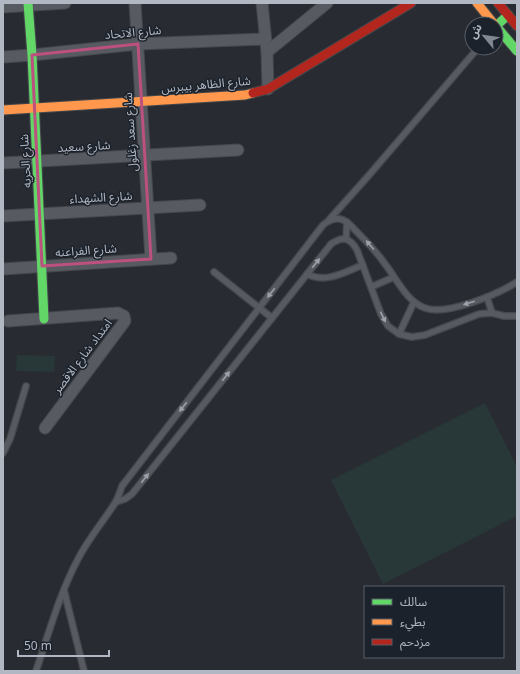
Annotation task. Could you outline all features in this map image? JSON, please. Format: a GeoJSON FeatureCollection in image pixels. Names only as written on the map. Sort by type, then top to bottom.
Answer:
{"type":"FeatureCollection","features":[{"type":"Feature","properties":{"kind":"street"},"geometry":{"type":"LineString","coordinates":[[3,7],[28,4],[65,3]]}},
{"type":"Feature","properties":{"kind":"street","name":"شارع سعد زغلول"},"geometry":{"type":"LineString","coordinates":[[135,3],[151,259]]}},
{"type":"Feature","properties":{"kind":"street"},"geometry":{"type":"LineString","coordinates":[[262,3],[267,52],[268,89]]}},
{"type":"Feature","properties":{"kind":"street"},"geometry":{"type":"LineString","coordinates":[[267,52],[327,3]]}},
{"type":"Feature","properties":{"kind":"street"},"geometry":{"type":"LineString","coordinates":[[477,3],[488,16]]}},
{"type":"Feature","properties":{"kind":"street"},"geometry":{"type":"LineString","coordinates":[[498,3],[517,26]]}},
{"type":"Feature","properties":{"kind":"street","name":"شارع الحريه"},"geometry":{"type":"LineString","coordinates":[[28,4],[35,108],[44,319]]}},
{"type":"Feature","properties":{"kind":"street","name":"شارع الظاهر بيبرس"},"geometry":{"type":"LineString","coordinates":[[3,110],[245,95],[268,89],[407,4]]}},
{"type":"Feature","properties":{"kind":"street"},"geometry":{"type":"LineString","coordinates":[[504,19],[508,15]]}},
{"type":"Feature","properties":{"kind":"street"},"geometry":{"type":"LineString","coordinates":[[504,36],[517,51]]}},
{"type":"Feature","properties":{"kind":"street","name":"شارع الاتحاد"},"geometry":{"type":"LineString","coordinates":[[3,57],[138,44],[265,39]]}},
{"type":"Feature","properties":{"kind":"street","name":"شارع سعيد"},"geometry":{"type":"LineString","coordinates":[[3,163],[238,150]]}},
{"type":"Feature","properties":{"kind":"street","name":"شارع الشهداء"},"geometry":{"type":"LineString","coordinates":[[3,216],[200,205]]}},
{"type":"Feature","properties":{"kind":"street","name":"شارع الفراعنه"},"geometry":{"type":"LineString","coordinates":[[3,269],[171,258]]}},
{"type":"Feature","properties":{"kind":"street","name":"امتداد شارع الاقصر"},"geometry":{"type":"LineString","coordinates":[[8,321],[118,313],[124,316],[125,321],[45,428]]}},
{"type":"Feature","properties":{"kind":"lane"},"geometry":{"type":"LineString","coordinates":[[36,671],[56,610],[78,558],[96,529],[116,502],[122,486],[323,225],[370,174],[471,56]]}},
{"type":"Feature","properties":{"kind":"lane"},"geometry":{"type":"LineString","coordinates":[[323,225],[330,220],[339,219],[347,222],[367,242],[414,302],[426,309],[440,310],[453,308],[488,297],[517,282]]}},
{"type":"Feature","properties":{"kind":"lane"},"geometry":{"type":"LineString","coordinates":[[346,238],[347,222]]}},
{"type":"Feature","properties":{"kind":"lane"},"geometry":{"type":"LineString","coordinates":[[116,502],[125,499],[132,494],[331,244],[338,239],[346,238],[353,242],[381,314],[388,326],[399,334],[412,337],[425,335],[479,314],[492,313],[504,316],[517,316]]}},
{"type":"Feature","properties":{"kind":"lane"},"geometry":{"type":"LineString","coordinates":[[307,274],[321,279],[328,278],[363,265]]}},
{"type":"Feature","properties":{"kind":"lane"},"geometry":{"type":"LineString","coordinates":[[214,272],[272,318]]}},
{"type":"Feature","properties":{"kind":"lane"},"geometry":{"type":"LineString","coordinates":[[371,287],[394,277]]}},
{"type":"Feature","properties":{"kind":"lane"},"geometry":{"type":"LineString","coordinates":[[488,297],[492,313]]}},
{"type":"Feature","properties":{"kind":"lane"},"geometry":{"type":"LineString","coordinates":[[399,334],[414,302]]}},
{"type":"Feature","properties":{"kind":"lane"},"geometry":{"type":"LineString","coordinates":[[3,453],[10,439],[26,386]]}},
{"type":"Feature","properties":{"kind":"lane"},"geometry":{"type":"LineString","coordinates":[[64,589],[84,671]]}},
{"type":"Feature","properties":{"kind":"highlighted area"},"geometry":{"type":"Polygon","coordinates":[[[138,44],[151,259],[42,266],[32,55],[138,44]]]}},
{"type":"Feature","properties":{"kind":"shaded area"},"geometry":{"type":"Polygon","coordinates":[[[17,355],[55,356],[54,372],[16,371],[17,355]]]}},
{"type":"Feature","properties":{"kind":"shaded area"},"geometry":{"type":"Polygon","coordinates":[[[485,403],[517,467],[517,516],[383,584],[331,480],[485,403]]]}},
{"type":"Feature","properties":{"kind":"traffic: fast"},"geometry":{"type":"LineString","coordinates":[[28,3],[32,55],[44,319]]}},
{"type":"Feature","properties":{"kind":"traffic: fast"},"geometry":{"type":"LineString","coordinates":[[508,15],[496,26],[517,51]]}},
{"type":"Feature","properties":{"kind":"traffic: slow"},"geometry":{"type":"LineString","coordinates":[[477,3],[488,16]]}},
{"type":"Feature","properties":{"kind":"traffic: slow"},"geometry":{"type":"LineString","coordinates":[[3,110],[245,95],[253,93]]}},
{"type":"Feature","properties":{"kind":"traffic: jam"},"geometry":{"type":"LineString","coordinates":[[253,93],[268,89],[411,3]]}},
{"type":"Feature","properties":{"kind":"traffic: jam"},"geometry":{"type":"LineString","coordinates":[[498,3],[517,26]]}}]}
